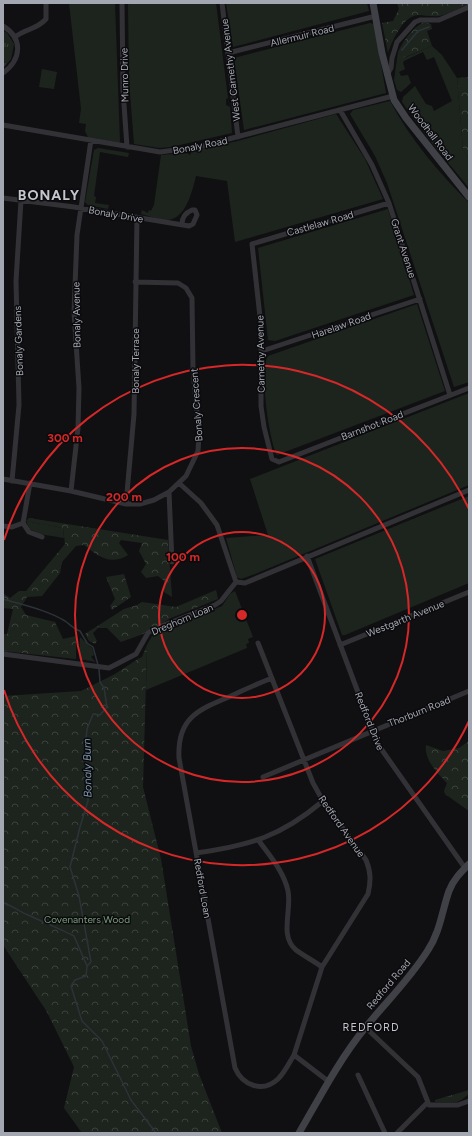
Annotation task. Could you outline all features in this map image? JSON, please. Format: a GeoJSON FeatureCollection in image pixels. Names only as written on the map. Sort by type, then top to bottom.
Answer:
{"type":"FeatureCollection","features":[{"type":"Feature","properties":{"kind":"main road","name":"Woodhall Road"},"geometry":{"type":"LineString","coordinates":[[373,3],[387,75],[393,96],[406,118],[469,198]]}},
{"type":"Feature","properties":{"kind":"main road","name":"Redford Road"},"geometry":{"type":"LineString","coordinates":[[299,1133],[328,1081],[365,1027],[393,997],[428,952],[436,939],[449,891],[454,881],[467,866]]}},
{"type":"Feature","properties":{"kind":"street"},"geometry":{"type":"LineString","coordinates":[[15,37],[22,32],[38,27],[42,24],[46,19],[46,3]]}},
{"type":"Feature","properties":{"kind":"street","name":"Munro Drive"},"geometry":{"type":"LineString","coordinates":[[122,3],[127,147]]}},
{"type":"Feature","properties":{"kind":"street","name":"West Carnethy Avenue"},"geometry":{"type":"LineString","coordinates":[[222,3],[238,137]]}},
{"type":"Feature","properties":{"kind":"street"},"geometry":{"type":"LineString","coordinates":[[387,75],[391,68],[392,58],[397,42],[415,22],[420,20],[440,20],[469,8]]}},
{"type":"Feature","properties":{"kind":"street","name":"Allermuir Road"},"geometry":{"type":"LineString","coordinates":[[228,53],[376,16]]}},
{"type":"Feature","properties":{"kind":"street"},"geometry":{"type":"LineString","coordinates":[[3,26],[15,37],[18,49],[11,66],[3,73]]}},
{"type":"Feature","properties":{"kind":"street","name":"Bonaly Road"},"geometry":{"type":"LineString","coordinates":[[3,126],[160,152],[173,151],[238,137],[393,96]]}},
{"type":"Feature","properties":{"kind":"street","name":"Grant Avenue"},"geometry":{"type":"LineString","coordinates":[[340,110],[358,138],[389,203],[450,395]]}},
{"type":"Feature","properties":{"kind":"street","name":"Bonaly Avenue"},"geometry":{"type":"LineString","coordinates":[[71,491],[78,428],[79,388],[74,312],[76,242],[91,140]]}},
{"type":"Feature","properties":{"kind":"street","name":"Bonaly Drive"},"geometry":{"type":"LineString","coordinates":[[3,198],[182,224]]}},
{"type":"Feature","properties":{"kind":"street","name":"Bonaly Gardens"},"geometry":{"type":"LineString","coordinates":[[12,481],[19,412],[16,281],[21,200]]}},
{"type":"Feature","properties":{"kind":"street","name":"Castlelaw Road"},"geometry":{"type":"LineString","coordinates":[[252,244],[389,203]]}},
{"type":"Feature","properties":{"kind":"street","name":"Bonaly Terrace"},"geometry":{"type":"LineString","coordinates":[[126,504],[134,414],[137,217]]}},
{"type":"Feature","properties":{"kind":"street","name":"Carnethy Avenue"},"geometry":{"type":"LineString","coordinates":[[252,244],[260,310],[262,351],[261,406],[268,446],[272,459],[275,462]]}},
{"type":"Feature","properties":{"kind":"street","name":"Bonaly Crescent"},"geometry":{"type":"LineString","coordinates":[[3,479],[71,491],[126,504],[140,504],[154,500],[180,484],[193,464],[198,451],[200,436],[193,369],[192,298],[189,291],[178,283],[135,282]]}},
{"type":"Feature","properties":{"kind":"street","name":"Harelaw Road"},"geometry":{"type":"LineString","coordinates":[[262,351],[420,299]]}},
{"type":"Feature","properties":{"kind":"street","name":"Barnshot Road"},"geometry":{"type":"LineString","coordinates":[[275,462],[469,388]]}},
{"type":"Feature","properties":{"kind":"street"},"geometry":{"type":"LineString","coordinates":[[30,483],[24,523],[29,532],[42,536]]}},
{"type":"Feature","properties":{"kind":"street"},"geometry":{"type":"LineString","coordinates":[[180,484],[201,503],[217,525],[236,582],[245,583],[469,490]]}},
{"type":"Feature","properties":{"kind":"street"},"geometry":{"type":"LineString","coordinates":[[169,492],[174,555],[172,562]]}},
{"type":"Feature","properties":{"kind":"street"},"geometry":{"type":"LineString","coordinates":[[3,526],[12,527],[24,523]]}},
{"type":"Feature","properties":{"kind":"street","name":"Redford Drive"},"geometry":{"type":"LineString","coordinates":[[307,556],[372,730],[383,754],[467,866]]}},
{"type":"Feature","properties":{"kind":"street","name":"Dreghorn Loan"},"geometry":{"type":"LineString","coordinates":[[3,654],[106,668],[132,657],[139,649],[148,633],[154,629],[221,601],[236,582]]}},
{"type":"Feature","properties":{"kind":"street","name":"Westgarth Avenue"},"geometry":{"type":"LineString","coordinates":[[340,645],[469,592]]}},
{"type":"Feature","properties":{"kind":"street","name":"Redford Avenue"},"geometry":{"type":"LineString","coordinates":[[258,643],[303,760],[323,801],[366,860],[370,871],[371,882],[368,894],[322,967],[294,1055]]}},
{"type":"Feature","properties":{"kind":"street","name":"Redford Loan"},"geometry":{"type":"LineString","coordinates":[[272,678],[205,707],[192,716],[184,727],[179,742],[179,758],[234,1063],[238,1075],[250,1085],[261,1087],[269,1085],[282,1075],[294,1055]]}},
{"type":"Feature","properties":{"kind":"street","name":"Thorburn Road"},"geometry":{"type":"LineString","coordinates":[[263,777],[372,730],[469,691]]}},
{"type":"Feature","properties":{"kind":"street"},"geometry":{"type":"LineString","coordinates":[[196,853],[238,846],[259,840],[292,824],[323,801]]}},
{"type":"Feature","properties":{"kind":"street"},"geometry":{"type":"LineString","coordinates":[[259,840],[280,870],[286,883],[290,900],[287,932],[289,941],[295,949],[322,967]]}},
{"type":"Feature","properties":{"kind":"street"},"geometry":{"type":"LineString","coordinates":[[365,1027],[418,1077],[427,1103]]}},
{"type":"Feature","properties":{"kind":"street"},"geometry":{"type":"LineString","coordinates":[[294,1055],[328,1081]]}},
{"type":"Feature","properties":{"kind":"street"},"geometry":{"type":"LineString","coordinates":[[359,1075],[385,1133]]}},
{"type":"Feature","properties":{"kind":"street"},"geometry":{"type":"LineString","coordinates":[[427,1103],[432,1105],[458,1105],[468,1103]]}},
{"type":"Feature","properties":{"kind":"street"},"geometry":{"type":"LineString","coordinates":[[397,1133],[427,1103]]}},
{"type":"Feature","properties":{"kind":"green space"},"geometry":{"type":"Polygon","coordinates":[[[69,3],[115,3],[120,143],[88,137],[85,131],[86,124],[79,123],[81,109],[69,3]]]}},
{"type":"Feature","properties":{"kind":"green space"},"geometry":{"type":"Polygon","coordinates":[[[128,3],[216,3],[228,98],[226,99],[226,105],[230,107],[232,133],[171,147],[159,148],[134,144],[129,81],[128,3]]]}},
{"type":"Feature","properties":{"kind":"green space"},"geometry":{"type":"Polygon","coordinates":[[[226,3],[367,3],[369,11],[233,47],[226,3]]]}},
{"type":"Feature","properties":{"kind":"green space"},"geometry":{"type":"Polygon","coordinates":[[[397,3],[469,3],[469,5],[440,16],[413,16],[403,24],[392,42],[388,53],[382,23],[393,21],[399,9],[397,3]]]}},
{"type":"Feature","properties":{"kind":"green space"},"geometry":{"type":"Polygon","coordinates":[[[424,22],[431,24],[432,29],[427,31],[432,46],[403,58],[398,52],[403,43],[412,31],[424,22]]]}},
{"type":"Feature","properties":{"kind":"green space"},"geometry":{"type":"Polygon","coordinates":[[[370,23],[374,24],[386,93],[244,130],[234,58],[370,23]]]}},
{"type":"Feature","properties":{"kind":"green space"},"geometry":{"type":"Polygon","coordinates":[[[3,31],[7,33],[14,44],[11,59],[3,68],[3,31]]]}},
{"type":"Feature","properties":{"kind":"green space"},"geometry":{"type":"Polygon","coordinates":[[[432,46],[442,55],[457,78],[463,149],[469,160],[469,188],[431,142],[402,102],[403,97],[415,86],[426,104],[432,106],[434,111],[452,101],[434,57],[427,60],[423,52],[404,61],[403,63],[405,69],[399,72],[401,76],[408,75],[411,83],[401,92],[397,90],[394,80],[398,52],[404,58],[432,46]]]}},
{"type":"Feature","properties":{"kind":"green space"},"geometry":{"type":"Polygon","coordinates":[[[42,69],[57,72],[54,89],[39,87],[42,69]]]}},
{"type":"Feature","properties":{"kind":"green space"},"geometry":{"type":"Polygon","coordinates":[[[469,77],[469,160],[463,150],[457,78],[469,77]]]}},
{"type":"Feature","properties":{"kind":"green space"},"geometry":{"type":"Polygon","coordinates":[[[390,101],[407,129],[426,155],[469,203],[469,382],[454,387],[387,183],[375,156],[350,114],[353,110],[390,101]]]}},
{"type":"Feature","properties":{"kind":"green space"},"geometry":{"type":"Polygon","coordinates":[[[336,114],[365,159],[383,199],[235,242],[227,181],[196,176],[185,207],[177,216],[169,220],[165,220],[141,214],[142,210],[148,213],[149,210],[151,211],[154,205],[161,155],[187,153],[190,155],[192,151],[238,141],[336,114]]]}},
{"type":"Feature","properties":{"kind":"green space"},"geometry":{"type":"Polygon","coordinates":[[[98,148],[129,153],[128,157],[100,152],[94,196],[96,197],[95,203],[109,205],[108,209],[88,205],[85,202],[94,150],[98,148]]]}},
{"type":"Feature","properties":{"kind":"green space"},"geometry":{"type":"Polygon","coordinates":[[[388,209],[414,295],[275,341],[268,340],[258,248],[388,209]]]}},
{"type":"Feature","properties":{"kind":"green space"},"geometry":{"type":"Polygon","coordinates":[[[417,304],[445,391],[277,455],[271,435],[266,405],[264,375],[265,363],[268,356],[417,304]]]}},
{"type":"Feature","properties":{"kind":"green space"},"geometry":{"type":"Polygon","coordinates":[[[469,393],[469,485],[255,574],[241,579],[237,577],[226,538],[268,535],[250,479],[469,393]]]}},
{"type":"Feature","properties":{"kind":"green space"},"geometry":{"type":"Polygon","coordinates":[[[469,496],[469,583],[342,635],[315,559],[469,496]]]}},
{"type":"Feature","properties":{"kind":"green space"},"geometry":{"type":"Polygon","coordinates":[[[29,518],[168,540],[172,597],[164,592],[164,581],[158,576],[146,578],[141,572],[146,564],[139,551],[142,543],[121,540],[119,543],[128,555],[116,560],[110,560],[99,556],[84,545],[76,546],[62,562],[60,573],[42,596],[27,597],[21,607],[26,615],[55,622],[63,639],[76,636],[76,659],[3,651],[3,634],[7,634],[13,609],[3,608],[3,593],[10,598],[19,591],[26,591],[65,544],[63,528],[26,521],[29,518]]]}},
{"type":"Feature","properties":{"kind":"green space"},"geometry":{"type":"Polygon","coordinates":[[[26,521],[63,528],[64,538],[39,534],[30,529],[26,521]]]}},
{"type":"Feature","properties":{"kind":"green space"},"geometry":{"type":"Polygon","coordinates":[[[124,574],[131,597],[112,610],[110,606],[115,599],[106,577],[124,574]]]}},
{"type":"Feature","properties":{"kind":"green space"},"geometry":{"type":"Polygon","coordinates":[[[216,590],[218,599],[171,618],[143,634],[121,642],[107,628],[98,628],[93,633],[97,641],[95,644],[89,641],[85,634],[124,609],[142,602],[176,607],[216,590]]]}},
{"type":"Feature","properties":{"kind":"green space"},"geometry":{"type":"Polygon","coordinates":[[[235,591],[253,637],[248,639],[249,643],[246,644],[247,648],[146,690],[147,645],[152,636],[222,606],[230,594],[235,591]]]}},
{"type":"Feature","properties":{"kind":"green space"},"geometry":{"type":"Polygon","coordinates":[[[80,637],[92,648],[94,655],[91,657],[96,662],[79,659],[80,637]]]}},
{"type":"Feature","properties":{"kind":"green space","name":"Covenanters Wood"},"geometry":{"type":"Polygon","coordinates":[[[147,645],[143,787],[161,859],[191,1046],[199,1074],[222,1133],[82,1133],[64,1108],[74,1067],[47,1012],[3,945],[3,696],[81,691],[115,674],[142,657],[147,645]]]}},
{"type":"Feature","properties":{"kind":"green space"},"geometry":{"type":"Polygon","coordinates":[[[469,741],[469,811],[445,794],[444,791],[447,783],[429,761],[426,745],[443,751],[459,748],[469,741]]]}},
{"type":"Feature","properties":{"kind":"green space"},"geometry":{"type":"Polygon","coordinates":[[[469,1090],[469,1094],[457,1102],[435,1102],[435,1100],[469,1090]]]}},
{"type":"Feature","properties":{"kind":"waterway"},"geometry":{"type":"LineString","coordinates":[[402,50],[418,31],[429,27]]}},
{"type":"Feature","properties":{"kind":"waterway","name":"Bonaly Burn"},"geometry":{"type":"LineString","coordinates":[[3,599],[51,614],[80,631],[87,643],[93,647],[98,665]]}},
{"type":"Feature","properties":{"kind":"waterway","name":"Bonaly Burn"},"geometry":{"type":"LineString","coordinates":[[99,669],[100,682],[104,688],[107,707],[100,715],[93,714],[87,729],[85,751],[88,775],[88,801],[70,867],[79,896],[91,962],[87,966],[86,976],[75,980],[71,986],[82,1021],[102,1041],[131,1100],[156,1133]]}},
{"type":"Feature","properties":{"kind":"waterway"},"geometry":{"type":"LineString","coordinates":[[3,903],[74,936],[87,966]]}},
{"type":"Feature","properties":{"kind":"district","name":"BONALY"},"geometry":{"type":"Point","coordinates":[49,195]}},
{"type":"Feature","properties":{"kind":"district","name":"REDFORD"},"geometry":{"type":"Point","coordinates":[371,1027]}}]}
